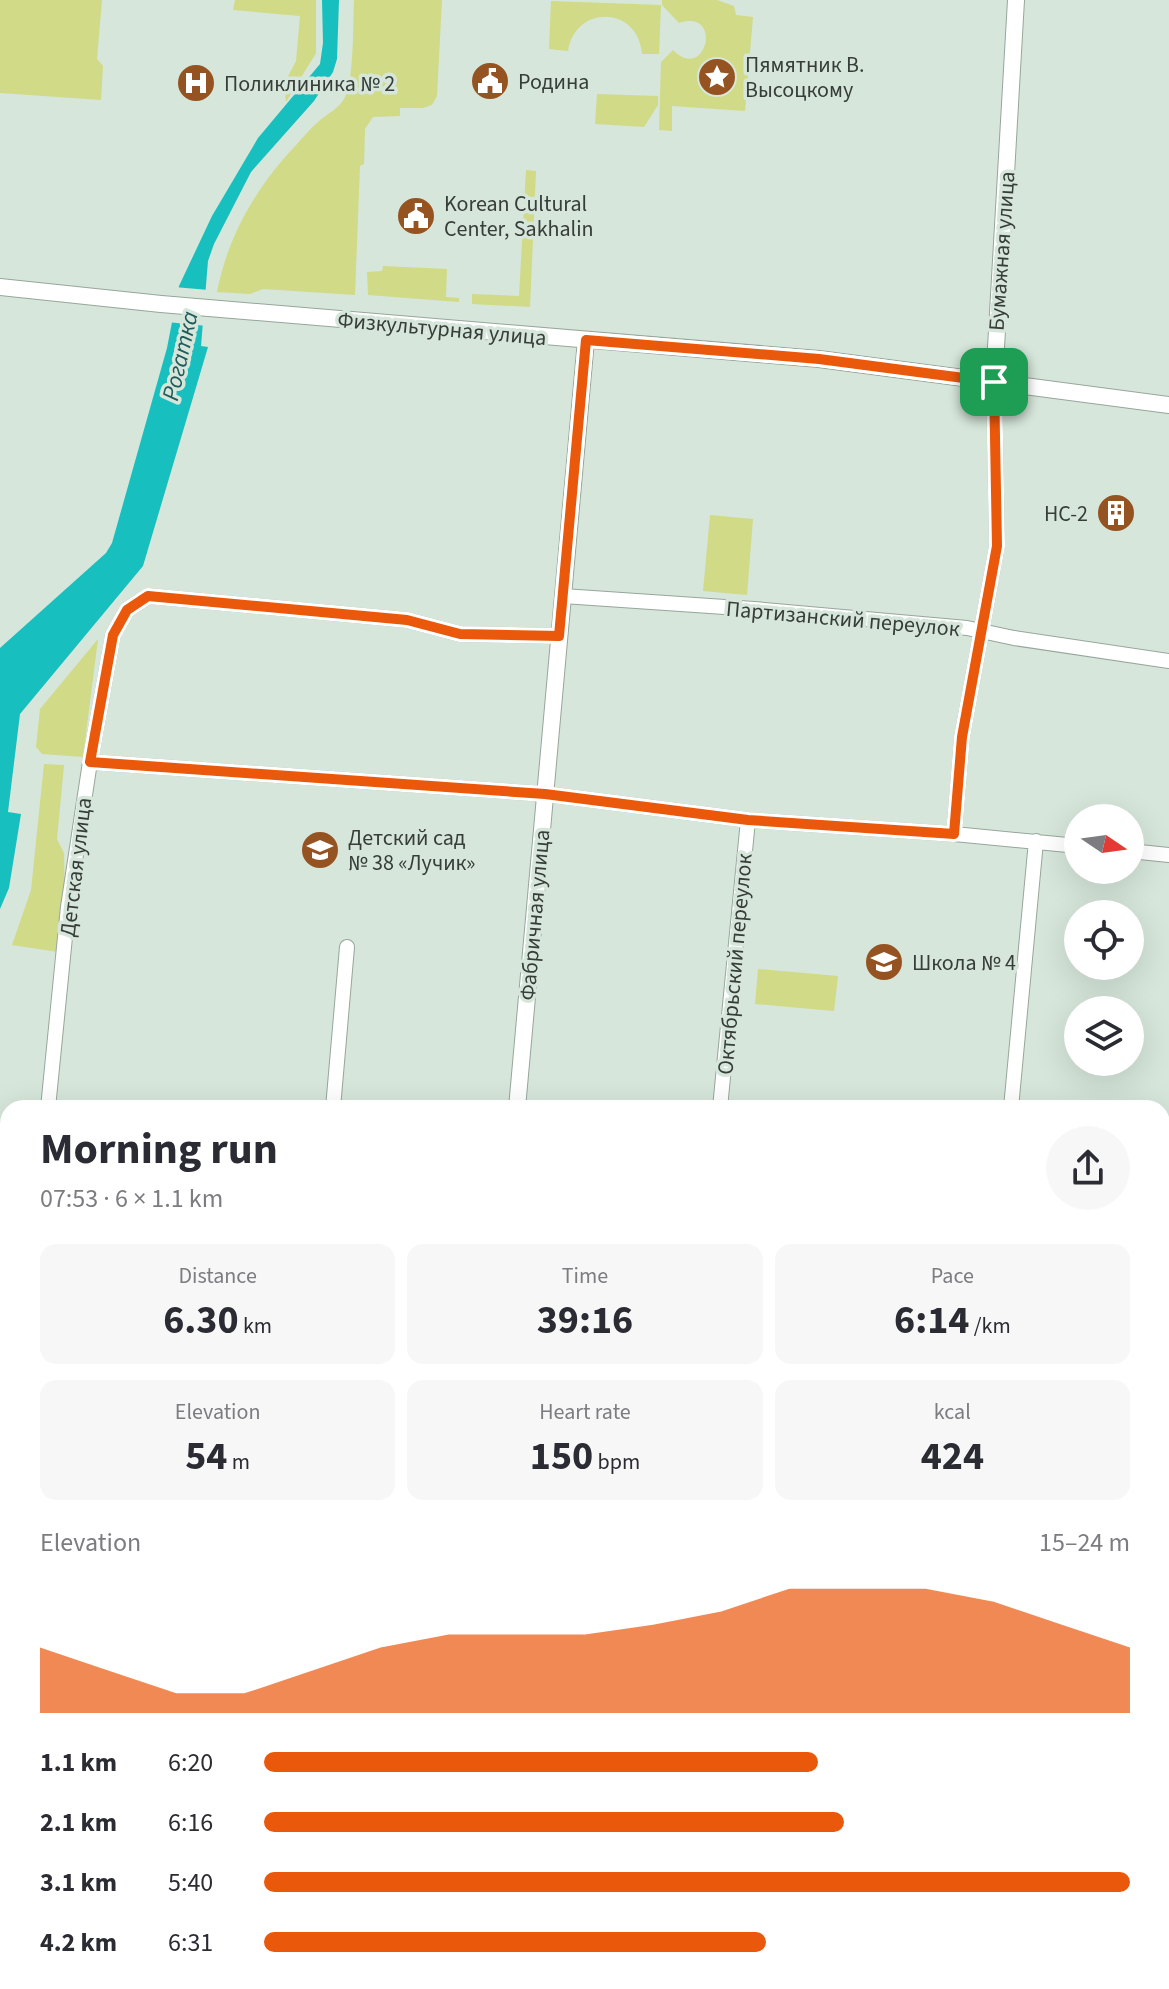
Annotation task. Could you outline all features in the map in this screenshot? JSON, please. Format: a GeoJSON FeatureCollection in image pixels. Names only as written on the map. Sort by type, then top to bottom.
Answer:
{"type":"FeatureCollection","features":[{"type":"Feature","properties":{"kind":"street","name":"Бумажная улица"},"geometry":{"type":"LineString","coordinates":[[954,834],[962,737],[997,546],[994,382],[1016,0]]}},
{"type":"Feature","properties":{"kind":"street","name":"Физкультурная улица"},"geometry":{"type":"LineString","coordinates":[[0,287],[161,304],[819,359],[1169,405]]}},
{"type":"Feature","properties":{"kind":"street","name":"Фабричная улица"},"geometry":{"type":"LineString","coordinates":[[518,1100],[586,340]]}},
{"type":"Feature","properties":{"kind":"street","name":"Детская улица"},"geometry":{"type":"LineString","coordinates":[[49,1100],[68,907],[90,762],[113,635],[127,610],[148,596],[407,620],[460,634],[559,636]]}},
{"type":"Feature","properties":{"kind":"street","name":"Партизанский переулок"},"geometry":{"type":"LineString","coordinates":[[563,596],[754,609],[981,631],[1169,661]]}},
{"type":"Feature","properties":{"kind":"street"},"geometry":{"type":"LineString","coordinates":[[90,762],[545,794],[748,820],[1064,844]]}},
{"type":"Feature","properties":{"kind":"street","name":"Октябрьский переулок"},"geometry":{"type":"LineString","coordinates":[[721,1100],[748,820]]}},
{"type":"Feature","properties":{"kind":"street"},"geometry":{"type":"LineString","coordinates":[[1012,1100],[1036,841]]}},
{"type":"Feature","properties":{"kind":"street"},"geometry":{"type":"LineString","coordinates":[[1144,852],[1169,855]]}},
{"type":"Feature","properties":{"kind":"street"},"geometry":{"type":"LineString","coordinates":[[334,1100],[347,947]]}},
{"type":"Feature","properties":{"kind":"green space"},"geometry":{"type":"Polygon","coordinates":[[[0,0],[102,0],[97,59],[103,66],[101,100],[0,93],[0,0]]]}},
{"type":"Feature","properties":{"kind":"green space"},"geometry":{"type":"Polygon","coordinates":[[[235,0],[316,0],[316,53],[286,102],[284,84],[296,61],[300,16],[233,10],[235,0]]]}},
{"type":"Feature","properties":{"kind":"green space"},"geometry":{"type":"Polygon","coordinates":[[[354,0],[442,0],[437,96],[432,105],[400,108],[400,116],[373,117],[365,129],[364,164],[360,166],[355,295],[263,289],[250,294],[217,292],[237,231],[257,194],[305,135],[345,97],[352,64],[354,0]]]}},
{"type":"Feature","properties":{"kind":"green space"},"geometry":{"type":"Polygon","coordinates":[[[662,0],[717,0],[734,6],[736,15],[753,17],[745,111],[672,106],[672,131],[659,130],[661,62],[673,50],[685,58],[694,58],[705,44],[706,34],[702,26],[693,21],[679,23],[662,5],[662,0]]]}},
{"type":"Feature","properties":{"kind":"green space"},"geometry":{"type":"Polygon","coordinates":[[[551,1],[661,5],[659,54],[642,54],[638,38],[630,26],[619,19],[606,17],[582,25],[573,36],[568,51],[549,49],[551,1]]]}},
{"type":"Feature","properties":{"kind":"green space"},"geometry":{"type":"Polygon","coordinates":[[[597,94],[658,96],[658,105],[644,127],[595,124],[597,94]]]}},
{"type":"Feature","properties":{"kind":"green space"},"geometry":{"type":"Polygon","coordinates":[[[526,170],[536,171],[530,307],[472,304],[472,294],[519,296],[526,170]]]}},
{"type":"Feature","properties":{"kind":"green space"},"geometry":{"type":"Polygon","coordinates":[[[383,266],[447,269],[446,297],[459,298],[459,302],[368,295],[367,272],[382,271],[383,266]]]}},
{"type":"Feature","properties":{"kind":"green space"},"geometry":{"type":"Polygon","coordinates":[[[710,515],[753,519],[747,595],[703,591],[710,515]]]}},
{"type":"Feature","properties":{"kind":"green space"},"geometry":{"type":"Polygon","coordinates":[[[98,639],[83,757],[42,754],[36,747],[40,709],[98,639]]]}},
{"type":"Feature","properties":{"kind":"green space"},"geometry":{"type":"Polygon","coordinates":[[[44,764],[64,765],[57,839],[64,853],[65,903],[58,952],[12,945],[31,890],[44,764]]]}},
{"type":"Feature","properties":{"kind":"green space"},"geometry":{"type":"Polygon","coordinates":[[[758,969],[838,976],[834,1011],[755,1004],[758,969]]]}},
{"type":"Feature","properties":{"kind":"water","name":"Рогатка"},"geometry":{"type":"Polygon","coordinates":[[[322,0],[339,0],[337,59],[333,72],[314,101],[251,172],[214,244],[208,261],[201,346],[208,347],[143,566],[20,714],[8,812],[21,814],[9,888],[0,909],[0,648],[106,553],[112,543],[167,348],[179,286],[212,216],[258,138],[320,64],[322,0]]]}},
{"type":"Feature","properties":{"kind":"pier"},"geometry":{"type":"Polygon","coordinates":[[[174,287],[209,290],[207,326],[167,322],[174,287]]]}},
{"type":"Feature","properties":{"kind":"place","name":"Пямятник В. Высоцкому"},"geometry":{"type":"Point","coordinates":[717,77]}},
{"type":"Feature","properties":{"kind":"place","name":"Родина"},"geometry":{"type":"Point","coordinates":[490,81]}},
{"type":"Feature","properties":{"kind":"place","name":"Поликлиника № 2"},"geometry":{"type":"Point","coordinates":[196,83]}},
{"type":"Feature","properties":{"kind":"place","name":"Korean Cultural Center, Sakhalin"},"geometry":{"type":"Point","coordinates":[416,216]}},
{"type":"Feature","properties":{"kind":"place","name":"НС-2"},"geometry":{"type":"Point","coordinates":[1116,513]}},
{"type":"Feature","properties":{"kind":"place","name":"Детский сад № 38 «Лучик»"},"geometry":{"type":"Point","coordinates":[320,850]}},
{"type":"Feature","properties":{"kind":"place","name":"Школа № 4"},"geometry":{"type":"Point","coordinates":[884,962]}},
{"type":"Feature","properties":{"kind":"route"},"geometry":{"type":"LineString","coordinates":[[586,340],[819,359],[994,382],[997,398],[997,546],[962,737],[954,834],[748,820],[545,794],[90,762],[113,635],[127,610],[148,596],[407,620],[460,634],[559,636],[586,340]]}}]}
